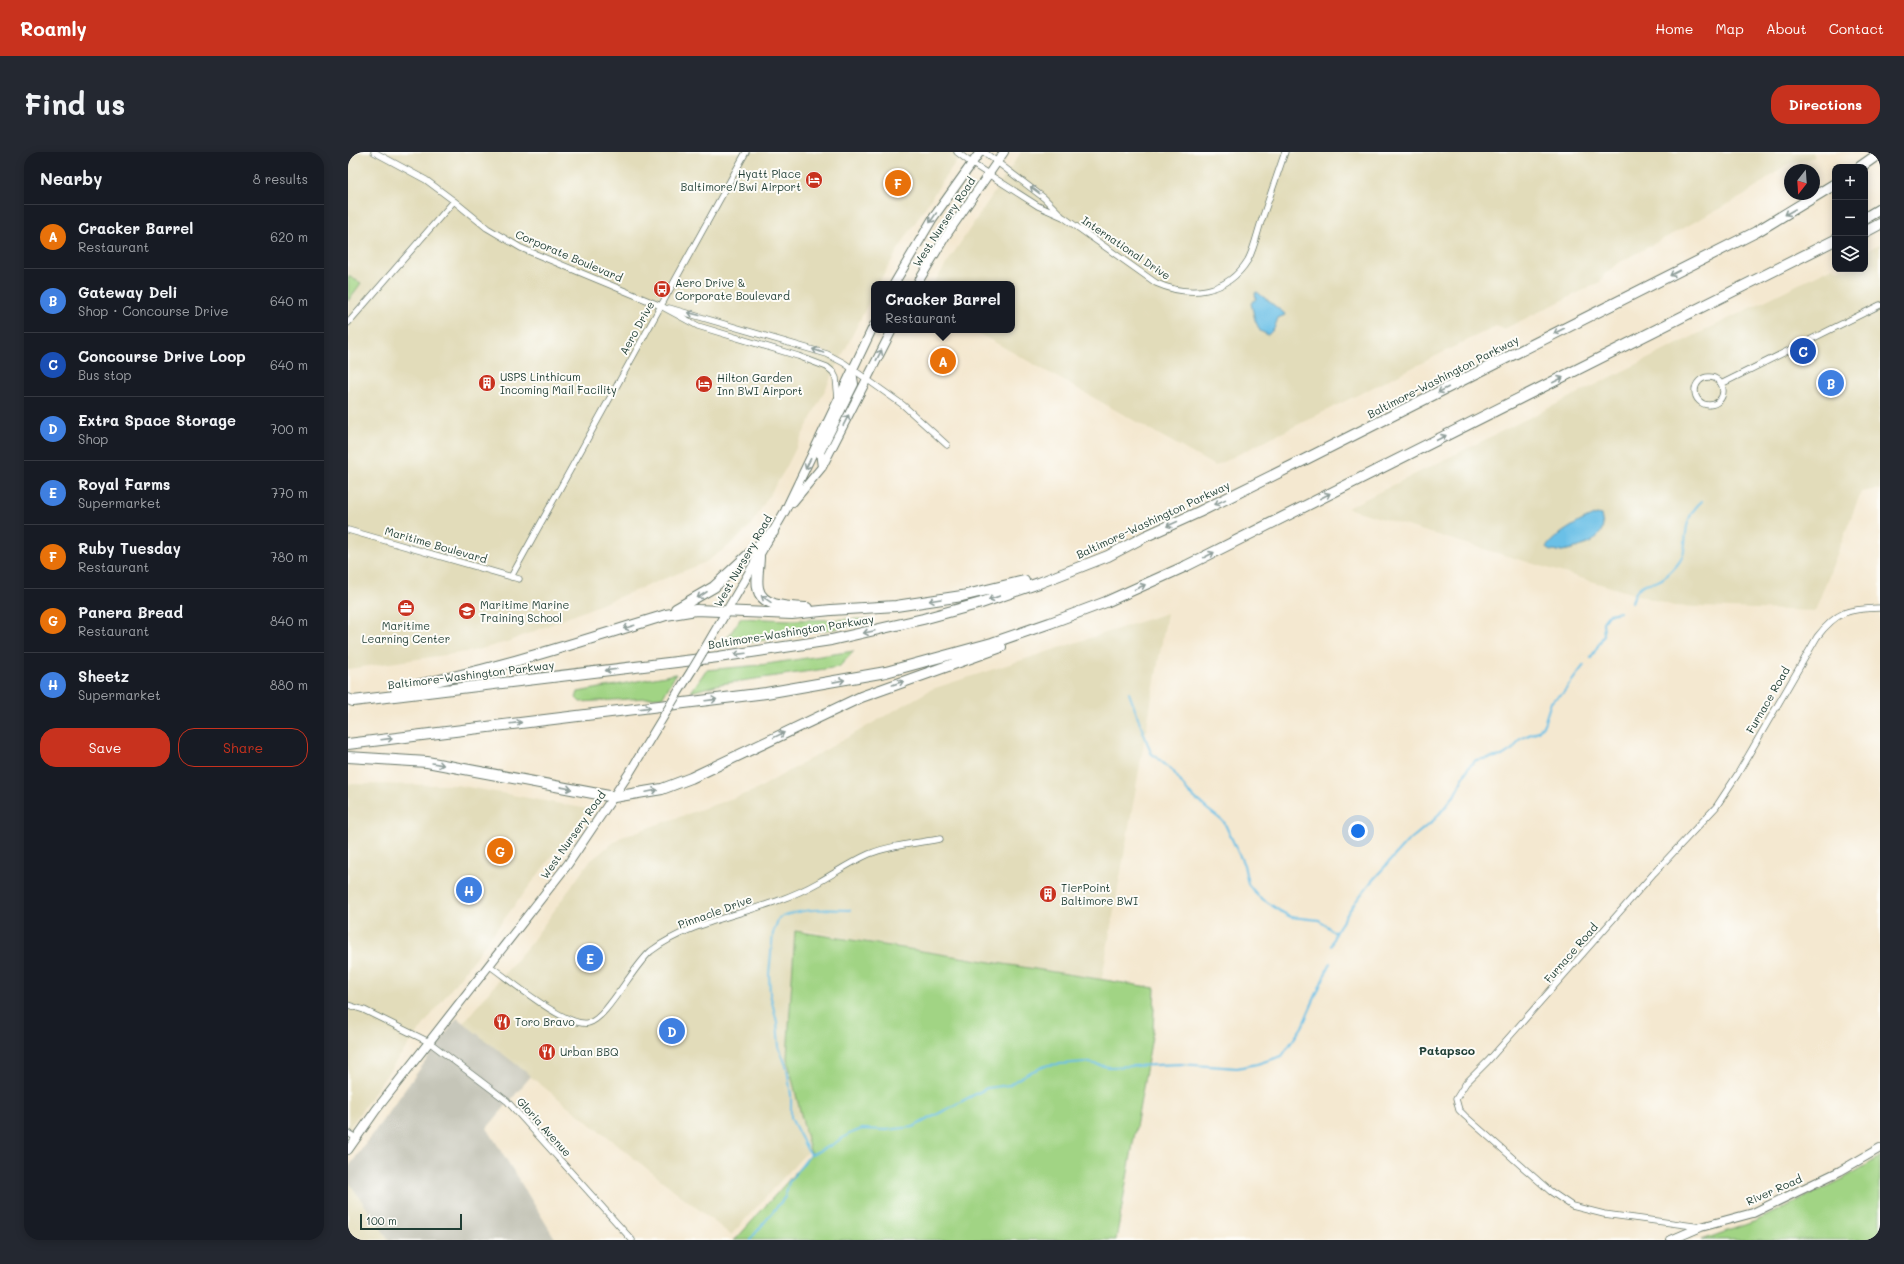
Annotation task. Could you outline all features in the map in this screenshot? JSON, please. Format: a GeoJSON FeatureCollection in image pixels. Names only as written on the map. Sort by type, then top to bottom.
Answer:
{"type":"FeatureCollection","features":[{"type":"Feature","properties":{"kind":"highway"},"geometry":{"type":"LineString","coordinates":[[1864,164],[1879,154]]}},
{"type":"Feature","properties":{"kind":"highway","name":"Baltimore-Washington Parkway"},"geometry":{"type":"LineString","coordinates":[[348,699],[353,701],[703,659],[831,640],[923,620],[989,600],[1108,556],[1146,536],[1256,484],[1756,232],[1832,186]]}},
{"type":"Feature","properties":{"kind":"highway"},"geometry":{"type":"LineString","coordinates":[[1868,216],[1880,210]]}},
{"type":"Feature","properties":{"kind":"highway"},"geometry":{"type":"LineString","coordinates":[[1868,223],[1880,217]]}},
{"type":"Feature","properties":{"kind":"highway"},"geometry":{"type":"LineString","coordinates":[[1868,230],[1880,224]]}},
{"type":"Feature","properties":{"kind":"highway"},"geometry":{"type":"LineString","coordinates":[[1642,338],[1670,317],[1832,236]]}},
{"type":"Feature","properties":{"kind":"highway"},"geometry":{"type":"LineString","coordinates":[[348,757],[427,762],[614,797],[648,792],[673,785],[861,697],[1053,628],[1186,566],[1832,242]]}},
{"type":"Feature","properties":{"kind":"highway"},"geometry":{"type":"LineString","coordinates":[[1764,277],[1805,262],[1832,248]]}},
{"type":"Feature","properties":{"kind":"highway"},"geometry":{"type":"LineString","coordinates":[[666,615],[714,587],[773,532]]}},
{"type":"Feature","properties":{"kind":"highway"},"geometry":{"type":"LineString","coordinates":[[348,699],[438,682],[503,666],[666,615],[696,610],[792,614],[896,606],[1006,587],[1038,577],[1146,536]]}},
{"type":"Feature","properties":{"kind":"highway"},"geometry":{"type":"LineString","coordinates":[[759,556],[758,590],[762,598],[781,606],[831,610]]}},
{"type":"Feature","properties":{"kind":"highway"},"geometry":{"type":"LineString","coordinates":[[348,744],[766,693],[837,682],[935,660],[992,643],[1106,602]]}},
{"type":"Feature","properties":{"kind":"main road","name":"West Nursery Road"},"geometry":{"type":"LineString","coordinates":[[896,281],[933,218],[980,152]]}},
{"type":"Feature","properties":{"kind":"main road","name":"West Nursery Road"},"geometry":{"type":"LineString","coordinates":[[919,281],[945,237],[1004,152]]}},
{"type":"Feature","properties":{"kind":"main road","name":"West Nursery Road"},"geometry":{"type":"LineString","coordinates":[[349,1147],[564,869],[614,797],[704,650],[785,512],[871,331]]}},
{"type":"Feature","properties":{"kind":"main road","name":"West Nursery Road"},"geometry":{"type":"LineString","coordinates":[[785,512],[822,468],[890,333]]}},
{"type":"Feature","properties":{"kind":"main road"},"geometry":{"type":"LineString","coordinates":[[822,468],[820,452],[854,384],[852,370]]}},
{"type":"Feature","properties":{"kind":"main road","name":"River Road"},"geometry":{"type":"LineString","coordinates":[[1671,1240],[1701,1227],[1759,1210],[1840,1171],[1880,1148]]}},
{"type":"Feature","properties":{"kind":"street","name":"Corporate Boulevard"},"geometry":{"type":"LineString","coordinates":[[374,152],[426,180],[487,228],[520,248],[661,306],[705,328],[798,356],[827,367],[833,372],[836,378],[838,387],[837,403]]}},
{"type":"Feature","properties":{"kind":"street","name":"Aero Drive"},"geometry":{"type":"LineString","coordinates":[[511,577],[746,152]]}},
{"type":"Feature","properties":{"kind":"street","name":"International Drive"},"geometry":{"type":"LineString","coordinates":[[957,152],[971,164],[1038,206],[1062,217],[1156,283],[1172,290],[1200,292],[1228,280],[1248,260],[1284,152]]}},
{"type":"Feature","properties":{"kind":"street","name":"International Drive"},"geometry":{"type":"LineString","coordinates":[[984,152],[1044,198],[1062,217]]}},
{"type":"Feature","properties":{"kind":"street"},"geometry":{"type":"LineString","coordinates":[[348,322],[454,202]]}},
{"type":"Feature","properties":{"kind":"street"},"geometry":{"type":"LineString","coordinates":[[1721,384],[1880,305]]}},
{"type":"Feature","properties":{"kind":"street","name":"Corporate Boulevard"},"geometry":{"type":"LineString","coordinates":[[661,306],[827,354],[903,405],[947,444]]}},
{"type":"Feature","properties":{"kind":"street"},"geometry":{"type":"LineString","coordinates":[[1711,377],[1717,379],[1721,384],[1723,390],[1722,396],[1716,403],[1706,405],[1696,398],[1694,392],[1695,385],[1702,378],[1711,377]]}},
{"type":"Feature","properties":{"kind":"street","name":"Maritime Boulevard"},"geometry":{"type":"LineString","coordinates":[[348,530],[519,579]]}},
{"type":"Feature","properties":{"kind":"street","name":"Furnace Road"},"geometry":{"type":"LineString","coordinates":[[1701,1227],[1604,1214],[1572,1206],[1550,1191],[1465,1116],[1459,1110],[1456,1099],[1466,1082],[1488,1061],[1654,873],[1716,806],[1737,775],[1814,642],[1827,624],[1838,615],[1849,610],[1880,608]]}},
{"type":"Feature","properties":{"kind":"street","name":"Pinnacle Drive"},"geometry":{"type":"LineString","coordinates":[[490,966],[560,1015],[577,1023],[588,1023],[600,1017],[637,965],[651,952],[690,929],[777,901],[804,890],[869,854],[891,848],[940,839]]}},
{"type":"Feature","properties":{"kind":"street","name":"Gloria Avenue"},"geometry":{"type":"LineString","coordinates":[[348,1005],[364,1010],[429,1042],[507,1101],[632,1240]]}},
{"type":"Feature","properties":{"kind":"street"},"geometry":{"type":"LineString","coordinates":[[348,1133],[356,1138]]}},
{"type":"Feature","properties":{"kind":"shaded area"},"geometry":{"type":"Polygon","coordinates":[[[348,152],[964,152],[945,177],[907,235],[880,281],[871,281],[871,298],[786,468],[751,525],[734,542],[706,562],[507,642],[473,651],[348,669],[348,152]]]}},
{"type":"Feature","properties":{"kind":"shaded area"},"geometry":{"type":"Polygon","coordinates":[[[1021,152],[1812,152],[1815,157],[1790,164],[1784,164],[1784,166],[1745,195],[1620,262],[1605,274],[1600,282],[1504,329],[1496,326],[1215,466],[978,333],[1015,333],[1015,281],[935,281],[1021,152]]]}},
{"type":"Feature","properties":{"kind":"shaded area"},"geometry":{"type":"Polygon","coordinates":[[[1880,244],[1880,489],[1861,492],[1815,611],[1674,606],[1347,508],[1832,267],[1832,272],[1868,272],[1868,250],[1880,244]]]}},
{"type":"Feature","properties":{"kind":"shaded area"},"geometry":{"type":"Polygon","coordinates":[[[1167,613],[1101,984],[804,930],[816,1142],[731,1235],[463,1023],[533,940],[589,862],[619,838],[756,790],[932,689],[1167,613]]]}},
{"type":"Feature","properties":{"kind":"shaded area"},"geometry":{"type":"Polygon","coordinates":[[[348,784],[457,785],[588,809],[397,1060],[348,1130],[348,784]]]}},
{"type":"Feature","properties":{"kind":"shaded area"},"geometry":{"type":"Polygon","coordinates":[[[457,1018],[531,1076],[487,1128],[556,1240],[389,1240],[348,1181],[348,1168],[457,1018]]]}},
{"type":"Feature","properties":{"kind":"shaded area"},"geometry":{"type":"Polygon","coordinates":[[[348,1181],[352,1186],[389,1240],[348,1240],[348,1181]]]}},
{"type":"Feature","properties":{"kind":"green space"},"geometry":{"type":"Polygon","coordinates":[[[348,276],[361,283],[348,301],[348,276]]]}},
{"type":"Feature","properties":{"kind":"green space"},"geometry":{"type":"Polygon","coordinates":[[[741,618],[790,620],[871,619],[852,626],[721,647],[741,618]]]}},
{"type":"Feature","properties":{"kind":"green space"},"geometry":{"type":"Polygon","coordinates":[[[854,651],[839,667],[720,684],[691,692],[706,670],[760,665],[854,651]]]}},
{"type":"Feature","properties":{"kind":"green space"},"geometry":{"type":"Polygon","coordinates":[[[676,674],[663,697],[580,702],[576,698],[578,692],[676,674]]]}},
{"type":"Feature","properties":{"kind":"green space"},"geometry":{"type":"Polygon","coordinates":[[[795,931],[1155,988],[1153,1031],[1116,1240],[733,1240],[737,1238],[811,1155],[787,1058],[795,931]]]}},
{"type":"Feature","properties":{"kind":"green space"},"geometry":{"type":"Polygon","coordinates":[[[1880,1157],[1880,1240],[1702,1240],[1756,1221],[1841,1180],[1880,1157]]]}},
{"type":"Feature","properties":{"kind":"water"},"geometry":{"type":"Polygon","coordinates":[[[1257,292],[1285,315],[1278,318],[1274,329],[1268,335],[1260,331],[1255,320],[1251,303],[1256,299],[1255,293],[1257,292]]]}},
{"type":"Feature","properties":{"kind":"water"},"geometry":{"type":"Polygon","coordinates":[[[1597,514],[1601,515],[1603,525],[1601,532],[1591,542],[1578,547],[1559,551],[1549,550],[1546,548],[1549,543],[1561,533],[1584,519],[1597,514]]]}},
{"type":"Feature","properties":{"kind":"waterway"},"geometry":{"type":"LineString","coordinates":[[1632,602],[1636,593],[1642,586],[1661,580],[1677,565],[1682,558],[1689,518],[1702,501]]}},
{"type":"Feature","properties":{"kind":"waterway"},"geometry":{"type":"LineString","coordinates":[[1591,658],[1604,635],[1603,622],[1609,614],[1620,612]]}},
{"type":"Feature","properties":{"kind":"waterway"},"geometry":{"type":"LineString","coordinates":[[1331,946],[1335,933],[1353,905],[1371,882],[1406,843],[1435,819],[1454,796],[1468,768],[1476,760],[1502,756],[1513,749],[1520,739],[1538,731],[1544,724],[1551,702],[1563,693],[1584,665]]}},
{"type":"Feature","properties":{"kind":"waterway"},"geometry":{"type":"LineString","coordinates":[[1129,693],[1151,753],[1173,771],[1188,792],[1224,822],[1244,865],[1248,884],[1258,896],[1291,917],[1319,920],[1335,933]]}},
{"type":"Feature","properties":{"kind":"waterway"},"geometry":{"type":"LineString","coordinates":[[810,1155],[791,1118],[791,1095],[787,1068],[779,1047],[777,1022],[770,994],[769,974],[773,933],[779,918],[796,912],[832,909],[850,910]]}},
{"type":"Feature","properties":{"kind":"waterway"},"geometry":{"type":"LineString","coordinates":[[750,1240],[785,1197],[789,1182],[810,1155],[830,1146],[849,1134],[862,1129],[886,1130],[913,1127],[987,1088],[1009,1085],[1028,1073],[1048,1065],[1085,1062],[1109,1067],[1180,1064],[1237,1068],[1257,1064],[1282,1056],[1302,1027],[1330,963]]}},
{"type":"Feature","properties":{"kind":"place","name":"Hyatt Place Baltimore/Bwi Airport"},"geometry":{"type":"Point","coordinates":[814,180]}},
{"type":"Feature","properties":{"kind":"place","name":"Ruby Tuesday"},"geometry":{"type":"Point","coordinates":[898,183]}},
{"type":"Feature","properties":{"kind":"place","name":"Aero Drive & Corporate Boulevard"},"geometry":{"type":"Point","coordinates":[662,289]}},
{"type":"Feature","properties":{"kind":"place","name":"Concourse Drive Loop"},"geometry":{"type":"Point","coordinates":[1803,351]}},
{"type":"Feature","properties":{"kind":"place","name":"Cracker Barrel"},"geometry":{"type":"Point","coordinates":[943,361]}},
{"type":"Feature","properties":{"kind":"place","name":"USPS Linthicum Incoming Mail Facility"},"geometry":{"type":"Point","coordinates":[487,383]}},
{"type":"Feature","properties":{"kind":"place","name":"Gateway Deli"},"geometry":{"type":"Point","coordinates":[1831,383]}},
{"type":"Feature","properties":{"kind":"place","name":"Hilton Garden Inn BWI Airport"},"geometry":{"type":"Point","coordinates":[704,384]}},
{"type":"Feature","properties":{"kind":"place","name":"Maritime Learning Center"},"geometry":{"type":"Point","coordinates":[406,608]}},
{"type":"Feature","properties":{"kind":"place","name":"Maritime Marine Training School"},"geometry":{"type":"Point","coordinates":[467,611]}},
{"type":"Feature","properties":{"kind":"place","name":"Panera Bread"},"geometry":{"type":"Point","coordinates":[500,851]}},
{"type":"Feature","properties":{"kind":"place","name":"Sheetz"},"geometry":{"type":"Point","coordinates":[469,890]}},
{"type":"Feature","properties":{"kind":"place","name":"TierPoint Baltimore BWI"},"geometry":{"type":"Point","coordinates":[1048,894]}},
{"type":"Feature","properties":{"kind":"place","name":"Royal Farms"},"geometry":{"type":"Point","coordinates":[590,958]}},
{"type":"Feature","properties":{"kind":"place","name":"Toro Bravo"},"geometry":{"type":"Point","coordinates":[502,1022]}},
{"type":"Feature","properties":{"kind":"place","name":"Extra Space Storage"},"geometry":{"type":"Point","coordinates":[672,1031]}},
{"type":"Feature","properties":{"kind":"place","name":"Urban BBQ"},"geometry":{"type":"Point","coordinates":[547,1052]}},
{"type":"Feature","properties":{"kind":"district","name":"Patapsco"},"geometry":{"type":"Point","coordinates":[1447,1051]}}]}
